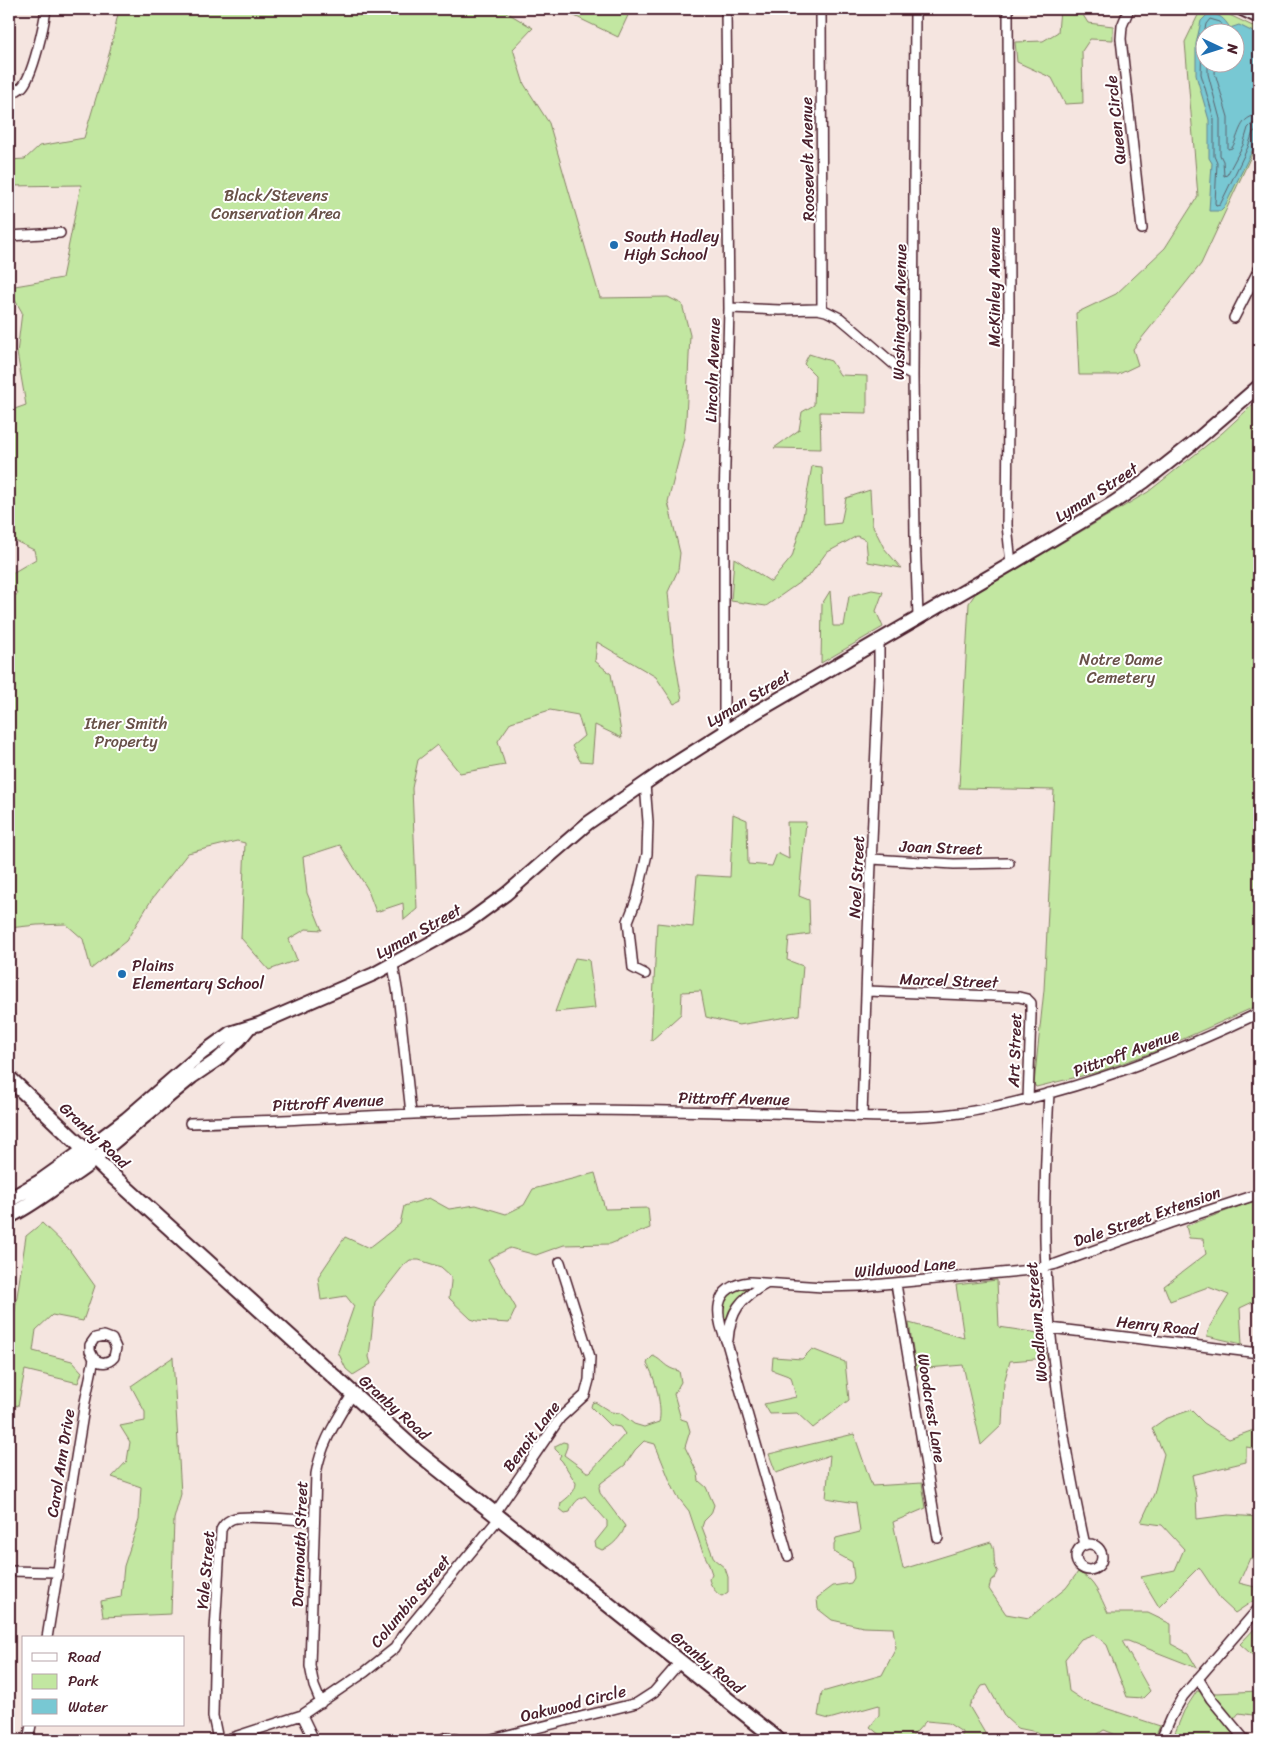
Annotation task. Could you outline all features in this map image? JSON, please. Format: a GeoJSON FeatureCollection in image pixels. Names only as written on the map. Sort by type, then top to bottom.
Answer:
{"type":"FeatureCollection","features":[{"type":"Feature","properties":{"kind":"main road"},"geometry":{"type":"LineString","coordinates":[[1242,9],[1259,17]]}},
{"type":"Feature","properties":{"kind":"main road","name":"Lyman Street"},"geometry":{"type":"LineString","coordinates":[[90,1154],[126,1119],[204,1052],[230,1033],[249,1028],[393,965],[465,924],[485,910],[588,824],[724,731],[918,616],[1011,564],[1144,482],[1221,420],[1259,386]]}},
{"type":"Feature","properties":{"kind":"main road","name":"Granby Road"},"geometry":{"type":"LineString","coordinates":[[9,1078],[416,1451],[778,1740]]}},
{"type":"Feature","properties":{"kind":"main road"},"geometry":{"type":"LineString","coordinates":[[9,1200],[90,1154]]}},
{"type":"Feature","properties":{"kind":"main road"},"geometry":{"type":"LineString","coordinates":[[9,1216],[79,1173],[90,1154]]}},
{"type":"Feature","properties":{"kind":"street"},"geometry":{"type":"LineString","coordinates":[[9,95],[19,89],[27,80],[36,54],[46,9]]}},
{"type":"Feature","properties":{"kind":"street","name":"Lincoln Avenue"},"geometry":{"type":"LineString","coordinates":[[724,731],[724,519],[729,308],[726,9]]}},
{"type":"Feature","properties":{"kind":"street","name":"Roosevelt Avenue"},"geometry":{"type":"LineString","coordinates":[[821,9],[822,309]]}},
{"type":"Feature","properties":{"kind":"street","name":"Washington Avenue"},"geometry":{"type":"LineString","coordinates":[[915,9],[913,376],[918,616]]}},
{"type":"Feature","properties":{"kind":"street","name":"McKinley Avenue"},"geometry":{"type":"LineString","coordinates":[[1008,9],[1009,319],[1007,524],[1011,564]]}},
{"type":"Feature","properties":{"kind":"street","name":"Queen Circle"},"geometry":{"type":"LineString","coordinates":[[1129,9],[1122,26],[1121,39],[1142,229]]}},
{"type":"Feature","properties":{"kind":"street"},"geometry":{"type":"LineString","coordinates":[[9,236],[60,233]]}},
{"type":"Feature","properties":{"kind":"street"},"geometry":{"type":"LineString","coordinates":[[1234,318],[1259,269]]}},
{"type":"Feature","properties":{"kind":"street"},"geometry":{"type":"LineString","coordinates":[[729,308],[822,309],[840,318],[890,362],[913,376]]}},
{"type":"Feature","properties":{"kind":"street","name":"Noel Street"},"geometry":{"type":"LineString","coordinates":[[862,1116],[879,640]]}},
{"type":"Feature","properties":{"kind":"street"},"geometry":{"type":"LineString","coordinates":[[645,784],[648,822],[647,854],[637,898],[628,921],[633,968],[645,974]]}},
{"type":"Feature","properties":{"kind":"street","name":"Joan Street"},"geometry":{"type":"LineString","coordinates":[[872,859],[954,864],[1009,863]]}},
{"type":"Feature","properties":{"kind":"street"},"geometry":{"type":"LineString","coordinates":[[393,965],[411,1113]]}},
{"type":"Feature","properties":{"kind":"street","name":"Marcel Street"},"geometry":{"type":"LineString","coordinates":[[867,992],[1019,997],[1029,1001]]}},
{"type":"Feature","properties":{"kind":"street","name":"Art Street"},"geometry":{"type":"LineString","coordinates":[[1028,1100],[1031,1015],[1031,1003],[1029,1001]]}},
{"type":"Feature","properties":{"kind":"street","name":"Pittroff Avenue"},"geometry":{"type":"LineString","coordinates":[[190,1123],[411,1113],[575,1110],[862,1116],[944,1115],[978,1111],[1028,1100],[1098,1080],[1142,1065],[1259,1013]]}},
{"type":"Feature","properties":{"kind":"street","name":"Woodlawn Street"},"geometry":{"type":"LineString","coordinates":[[1049,1094],[1045,1163],[1046,1267],[1050,1328],[1068,1459],[1085,1545]]}},
{"type":"Feature","properties":{"kind":"street","name":"Dale Street Extension"},"geometry":{"type":"LineString","coordinates":[[1046,1267],[1259,1194]]}},
{"type":"Feature","properties":{"kind":"street","name":"Benoit Lane"},"geometry":{"type":"LineString","coordinates":[[497,1515],[560,1418],[587,1391],[591,1366],[590,1357],[560,1262]]}},
{"type":"Feature","properties":{"kind":"street","name":"Wildwood Lane"},"geometry":{"type":"LineString","coordinates":[[788,1556],[727,1343],[720,1326],[718,1314],[722,1298],[728,1290],[738,1284],[750,1282],[823,1287],[896,1284],[1046,1267]]}},
{"type":"Feature","properties":{"kind":"street","name":"Wildwood Lane"},"geometry":{"type":"LineString","coordinates":[[727,1343],[730,1320],[736,1308],[751,1293],[766,1284]]}},
{"type":"Feature","properties":{"kind":"street","name":"Woodcrest Lane"},"geometry":{"type":"LineString","coordinates":[[896,1284],[938,1538]]}},
{"type":"Feature","properties":{"kind":"street","name":"Henry Road"},"geometry":{"type":"LineString","coordinates":[[1050,1328],[1259,1353]]}},
{"type":"Feature","properties":{"kind":"street","name":"Carol Ann Drive"},"geometry":{"type":"LineString","coordinates":[[46,1636],[85,1402],[94,1359]]}},
{"type":"Feature","properties":{"kind":"street","name":"Dartmouth Street"},"geometry":{"type":"LineString","coordinates":[[321,1703],[314,1686],[310,1666],[316,1474],[321,1453],[331,1430],[353,1394]]}},
{"type":"Feature","properties":{"kind":"street","name":"Columbia Street"},"geometry":{"type":"LineString","coordinates":[[225,1740],[302,1715],[365,1672],[395,1648],[402,1636],[497,1515]]}},
{"type":"Feature","properties":{"kind":"street","name":"Yale Street"},"geometry":{"type":"LineString","coordinates":[[218,1740],[213,1716],[215,1630],[221,1530],[230,1520],[243,1518],[314,1521]]}},
{"type":"Feature","properties":{"kind":"street"},"geometry":{"type":"LineString","coordinates":[[9,1571],[56,1572]]}},
{"type":"Feature","properties":{"kind":"street"},"geometry":{"type":"LineString","coordinates":[[1161,1740],[1179,1703],[1198,1678],[1259,1608]]}},
{"type":"Feature","properties":{"kind":"street","name":"Oakwood Circle"},"geometry":{"type":"LineString","coordinates":[[488,1740],[637,1703],[654,1692],[680,1662]]}},
{"type":"Feature","properties":{"kind":"street"},"geometry":{"type":"LineString","coordinates":[[1198,1678],[1215,1704],[1245,1740]]}},
{"type":"Feature","properties":{"kind":"street"},"geometry":{"type":"LineString","coordinates":[[302,1715],[314,1740]]}},
{"type":"Feature","properties":{"kind":"street"},"geometry":{"type":"LineString","coordinates":[[28,1740],[31,1726]]}},
{"type":"Feature","properties":{"kind":"street"},"geometry":{"type":"LineString","coordinates":[[439,1740],[448,1737],[458,1740]]}},
{"type":"Feature","properties":{"kind":"green space"},"geometry":{"type":"Polygon","coordinates":[[[119,9],[501,9],[533,28],[513,49],[524,84],[549,123],[600,298],[668,297],[682,304],[690,335],[684,438],[668,502],[680,553],[678,570],[668,592],[673,646],[682,700],[674,704],[656,677],[597,642],[595,661],[611,674],[622,738],[595,725],[592,762],[580,761],[572,746],[584,736],[578,715],[550,710],[511,722],[498,741],[505,765],[460,773],[437,745],[418,760],[412,788],[417,909],[404,920],[403,903],[376,912],[367,888],[340,845],[303,857],[307,893],[322,930],[306,929],[289,939],[297,960],[269,970],[241,938],[245,843],[237,841],[188,853],[152,899],[126,941],[91,969],[83,939],[66,924],[9,928],[9,593],[17,595],[18,593],[9,587],[9,575],[36,559],[34,550],[9,538],[9,411],[26,405],[17,353],[22,312],[9,287],[62,278],[81,185],[9,186],[9,160],[25,159],[39,146],[84,138],[110,51],[119,9]]]}},
{"type":"Feature","properties":{"kind":"green space"},"geometry":{"type":"Polygon","coordinates":[[[560,9],[631,9],[618,37],[560,9]]]}},
{"type":"Feature","properties":{"kind":"green space"},"geometry":{"type":"Polygon","coordinates":[[[1060,9],[1076,9],[1088,23],[1113,26],[1113,40],[1090,39],[1082,51],[1083,103],[1065,104],[1052,78],[1017,62],[1015,42],[1043,41],[1058,32],[1060,9]]]}},
{"type":"Feature","properties":{"kind":"green space"},"geometry":{"type":"Polygon","coordinates":[[[1201,9],[1217,9],[1244,22],[1196,22],[1196,72],[1246,72],[1246,23],[1259,29],[1259,139],[1201,264],[1133,349],[1138,365],[1117,375],[1079,375],[1076,313],[1116,294],[1165,248],[1198,196],[1185,42],[1201,9]]]}},
{"type":"Feature","properties":{"kind":"green space"},"geometry":{"type":"Polygon","coordinates":[[[809,354],[831,361],[840,375],[867,376],[867,413],[820,412],[821,449],[774,448],[799,430],[802,412],[814,405],[815,375],[804,364],[809,354]]]}},
{"type":"Feature","properties":{"kind":"green space","name":"Notre Dame Cemetery"},"geometry":{"type":"Polygon","coordinates":[[[1259,399],[1259,1005],[1156,1051],[1098,1072],[1036,1087],[1034,1084],[1044,990],[1054,790],[959,788],[969,603],[975,594],[1148,492],[1222,433],[1259,399]]]}},
{"type":"Feature","properties":{"kind":"green space"},"geometry":{"type":"Polygon","coordinates":[[[812,466],[822,467],[824,525],[841,523],[846,498],[870,490],[872,524],[884,548],[901,568],[868,562],[866,540],[857,536],[826,553],[810,575],[766,606],[731,601],[734,558],[771,582],[792,557],[802,522],[812,466]]]}},
{"type":"Feature","properties":{"kind":"green space"},"geometry":{"type":"Polygon","coordinates":[[[872,590],[883,592],[876,611],[883,627],[821,663],[822,604],[830,591],[833,626],[844,626],[849,596],[872,590]]]}},
{"type":"Feature","properties":{"kind":"green space"},"geometry":{"type":"Polygon","coordinates":[[[733,814],[747,820],[748,864],[772,866],[777,853],[789,859],[787,822],[806,822],[799,896],[809,900],[810,934],[789,937],[787,960],[803,966],[799,1015],[739,1025],[706,1017],[701,991],[682,992],[681,1014],[651,1041],[657,923],[693,927],[697,875],[730,877],[733,814]]]}},
{"type":"Feature","properties":{"kind":"green space"},"geometry":{"type":"Polygon","coordinates":[[[575,958],[589,960],[595,1008],[555,1012],[575,958]]]}},
{"type":"Feature","properties":{"kind":"green space"},"geometry":{"type":"Polygon","coordinates":[[[595,1173],[605,1209],[648,1208],[650,1228],[610,1244],[564,1245],[536,1255],[510,1248],[488,1259],[516,1308],[509,1323],[471,1319],[449,1298],[451,1276],[441,1267],[419,1260],[410,1260],[375,1302],[369,1357],[371,1364],[353,1375],[346,1369],[338,1352],[354,1306],[346,1296],[321,1300],[318,1277],[345,1237],[369,1248],[400,1224],[404,1206],[429,1198],[449,1209],[476,1205],[506,1214],[524,1205],[533,1189],[595,1173]]]}},
{"type":"Feature","properties":{"kind":"green space"},"geometry":{"type":"Polygon","coordinates":[[[1259,1199],[1259,1299],[1240,1308],[1242,1344],[1207,1336],[1210,1326],[1229,1295],[1208,1287],[1170,1301],[1164,1286],[1206,1254],[1203,1239],[1189,1238],[1186,1226],[1259,1199]]]}},
{"type":"Feature","properties":{"kind":"green space"},"geometry":{"type":"Polygon","coordinates":[[[42,1223],[68,1248],[95,1286],[83,1321],[52,1315],[36,1330],[33,1351],[72,1361],[82,1372],[78,1383],[25,1370],[18,1406],[9,1404],[9,1350],[26,1236],[42,1223]]]}},
{"type":"Feature","properties":{"kind":"green space"},"geometry":{"type":"Polygon","coordinates":[[[997,1280],[999,1327],[1039,1333],[1047,1358],[1010,1361],[1004,1383],[1002,1425],[981,1445],[963,1365],[916,1369],[909,1323],[964,1338],[956,1285],[997,1280]]]}},
{"type":"Feature","properties":{"kind":"green space"},"geometry":{"type":"Polygon","coordinates":[[[750,1286],[751,1289],[736,1304],[730,1312],[726,1323],[724,1323],[722,1308],[726,1297],[735,1291],[750,1286]]]}},
{"type":"Feature","properties":{"kind":"green space"},"geometry":{"type":"Polygon","coordinates":[[[812,1349],[845,1362],[849,1400],[813,1428],[797,1413],[770,1414],[764,1404],[796,1397],[791,1377],[772,1370],[773,1357],[802,1359],[812,1349]]]}},
{"type":"Feature","properties":{"kind":"green space"},"geometry":{"type":"Polygon","coordinates":[[[653,1356],[670,1368],[679,1371],[681,1382],[674,1394],[681,1419],[687,1421],[690,1431],[685,1447],[698,1474],[699,1481],[706,1487],[714,1505],[711,1514],[704,1521],[702,1527],[714,1559],[725,1568],[728,1577],[728,1592],[722,1596],[711,1584],[709,1579],[712,1574],[689,1511],[677,1496],[655,1444],[644,1441],[625,1465],[601,1483],[599,1487],[600,1493],[625,1526],[619,1537],[609,1547],[602,1550],[596,1547],[595,1542],[607,1527],[607,1521],[585,1496],[576,1502],[570,1512],[565,1513],[560,1509],[561,1503],[573,1492],[576,1483],[559,1458],[561,1455],[555,1449],[555,1446],[563,1442],[567,1443],[564,1455],[587,1472],[590,1472],[625,1434],[620,1427],[609,1425],[591,1407],[592,1403],[595,1402],[611,1412],[620,1413],[634,1424],[644,1427],[659,1422],[658,1393],[647,1364],[653,1356]]]}},
{"type":"Feature","properties":{"kind":"green space"},"geometry":{"type":"Polygon","coordinates":[[[173,1357],[181,1494],[174,1519],[171,1614],[103,1617],[101,1601],[121,1597],[124,1566],[139,1520],[141,1487],[112,1477],[127,1461],[130,1442],[120,1426],[145,1421],[145,1412],[131,1386],[173,1357]]]}},
{"type":"Feature","properties":{"kind":"green space"},"geometry":{"type":"Polygon","coordinates":[[[1191,1410],[1204,1423],[1229,1439],[1259,1428],[1259,1449],[1246,1447],[1246,1462],[1192,1475],[1196,1496],[1197,1519],[1228,1515],[1259,1517],[1259,1560],[1250,1558],[1239,1583],[1259,1588],[1259,1597],[1235,1613],[1221,1600],[1199,1567],[1159,1607],[1141,1577],[1175,1570],[1184,1549],[1162,1525],[1141,1522],[1154,1494],[1164,1454],[1152,1428],[1165,1419],[1191,1410]]]}},
{"type":"Feature","properties":{"kind":"green space"},"geometry":{"type":"Polygon","coordinates":[[[854,1434],[872,1486],[922,1483],[926,1508],[893,1522],[903,1569],[991,1542],[998,1572],[995,1578],[991,1580],[989,1589],[1006,1614],[1029,1618],[1066,1588],[1078,1572],[1093,1584],[1108,1613],[1148,1613],[1171,1624],[1171,1644],[1188,1653],[1197,1668],[1128,1641],[1122,1641],[1150,1691],[1143,1698],[1127,1697],[1107,1645],[1094,1634],[1081,1639],[1065,1659],[1069,1691],[1084,1701],[1160,1726],[1154,1740],[1129,1740],[1104,1730],[1089,1740],[1047,1740],[1037,1732],[1017,1728],[1005,1717],[987,1685],[982,1686],[969,1706],[989,1740],[962,1740],[962,1732],[948,1723],[926,1721],[909,1740],[886,1740],[870,1727],[879,1715],[879,1705],[829,1719],[818,1716],[822,1692],[882,1675],[896,1648],[893,1628],[863,1627],[832,1620],[818,1609],[817,1598],[833,1586],[851,1583],[854,1578],[852,1562],[834,1552],[834,1545],[836,1538],[860,1532],[856,1503],[826,1498],[830,1455],[776,1473],[769,1454],[854,1434]]]}},
{"type":"Feature","properties":{"kind":"green space"},"geometry":{"type":"Polygon","coordinates":[[[1259,1624],[1259,1661],[1240,1644],[1259,1624]]]}},
{"type":"Feature","properties":{"kind":"green space"},"geometry":{"type":"Polygon","coordinates":[[[1197,1691],[1217,1693],[1259,1691],[1259,1716],[1239,1713],[1227,1727],[1238,1740],[1172,1740],[1184,1711],[1197,1691]]]}},
{"type":"Feature","properties":{"kind":"water"},"geometry":{"type":"Polygon","coordinates":[[[1209,13],[1219,16],[1226,22],[1201,22],[1209,13]]]}},
{"type":"Feature","properties":{"kind":"water"},"geometry":{"type":"Polygon","coordinates":[[[1246,28],[1259,35],[1259,119],[1257,123],[1257,139],[1221,211],[1209,211],[1212,163],[1209,158],[1209,120],[1196,72],[1246,72],[1246,28]]]}},
{"type":"Feature","properties":{"kind":"place","name":"South Hadley High School"},"geometry":{"type":"Point","coordinates":[614,245]}},
{"type":"Feature","properties":{"kind":"place","name":"Plains Elementary School"},"geometry":{"type":"Point","coordinates":[122,974]}},
{"type":"Feature","properties":{"kind":"park label","name":"Black/Stevens Conservation Area"},"geometry":{"type":"Point","coordinates":[276,204]}},
{"type":"Feature","properties":{"kind":"park label","name":"Itner Smith Property"},"geometry":{"type":"Point","coordinates":[126,732]}}]}
